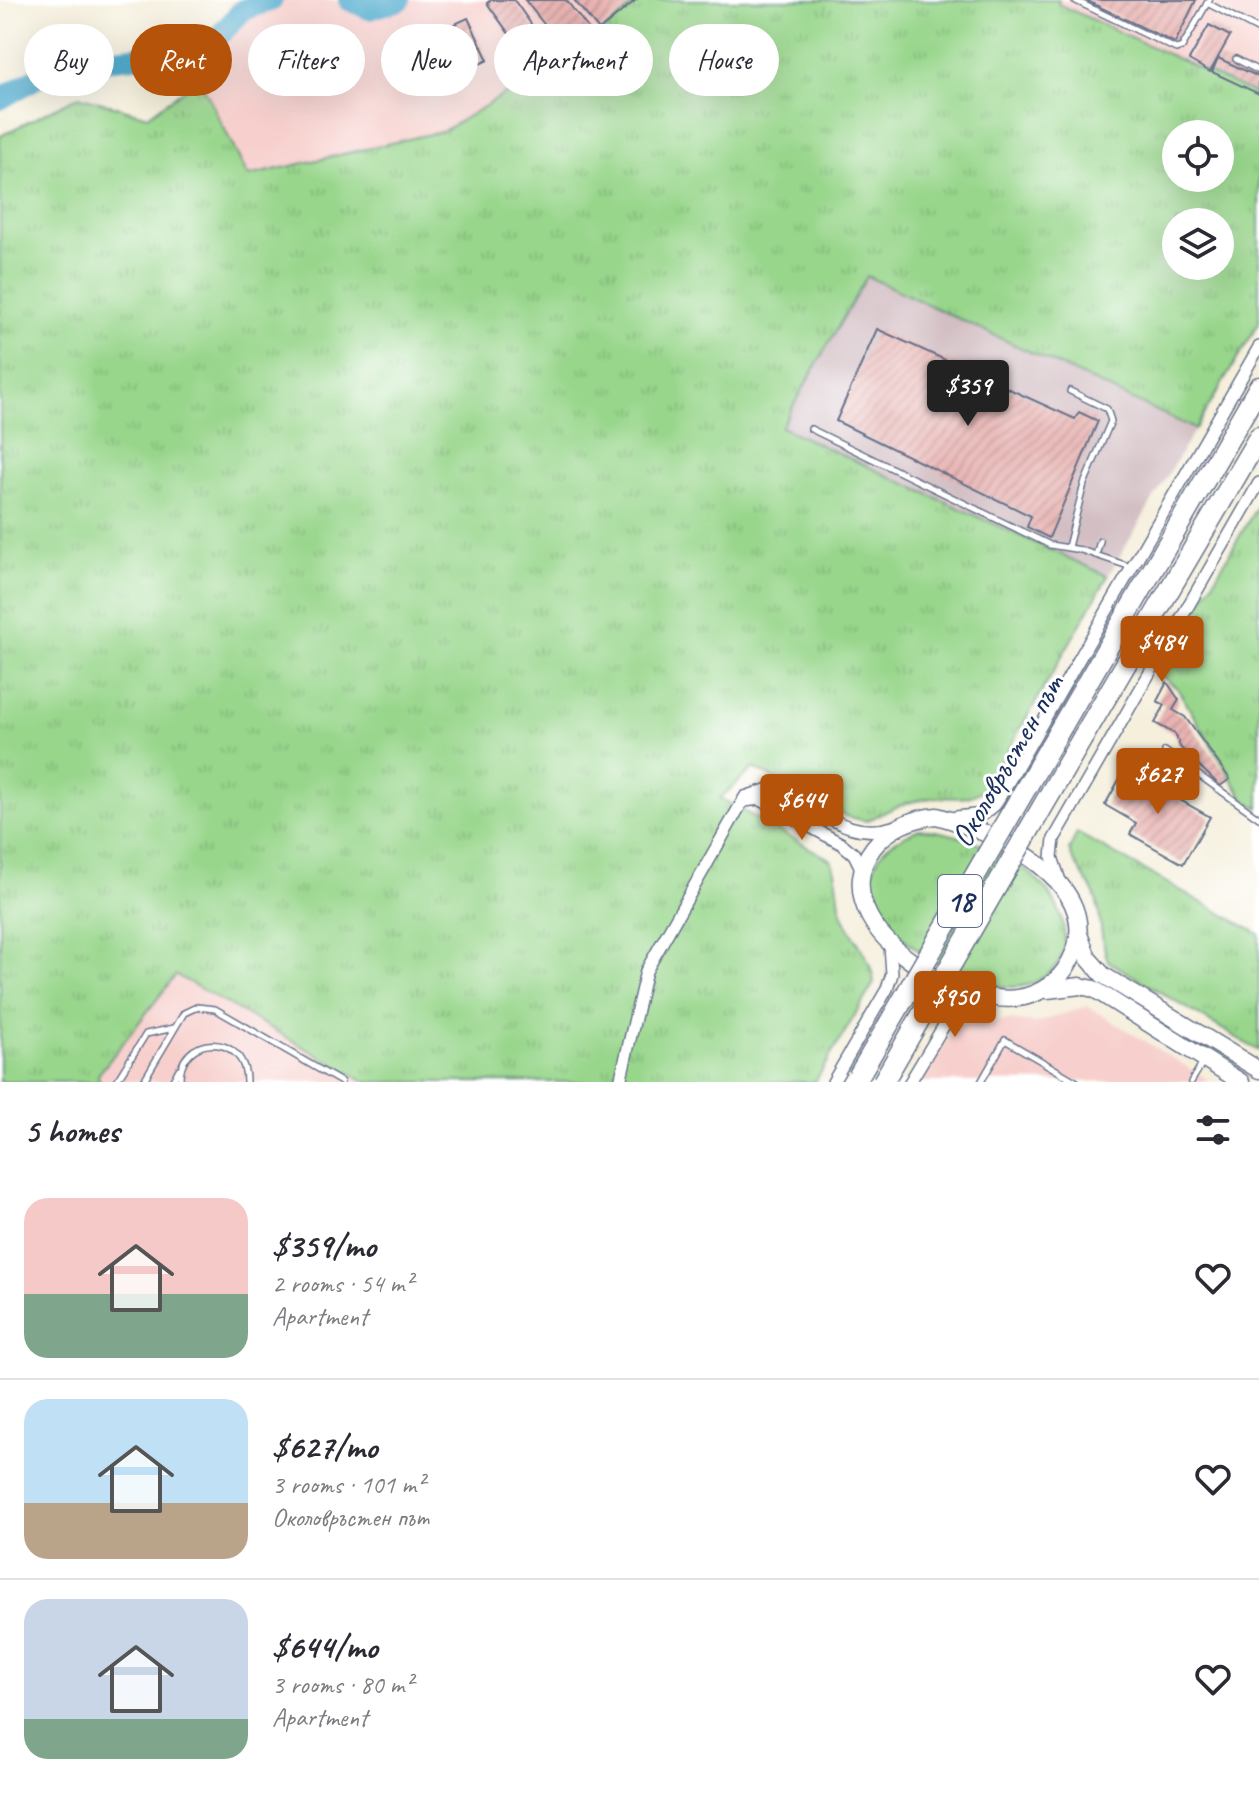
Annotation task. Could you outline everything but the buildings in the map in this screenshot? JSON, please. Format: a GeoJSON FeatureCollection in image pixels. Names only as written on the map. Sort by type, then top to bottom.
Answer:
{"type":"FeatureCollection","features":[{"type":"Feature","properties":{"kind":"highway","name":"Околовръстен път"},"geometry":{"type":"LineString","coordinates":[[857,1079],[1259,387]]}},
{"type":"Feature","properties":{"kind":"highway","name":"Околовръстен път"},"geometry":{"type":"LineString","coordinates":[[883,1082],[1259,437]]}},
{"type":"Feature","properties":{"kind":"main road"},"geometry":{"type":"LineString","coordinates":[[1241,1082],[1094,989],[1068,986],[1004,1000],[952,985],[888,941],[868,914],[863,900],[863,872],[876,842],[893,827],[913,818],[937,816],[998,838],[1027,855],[1064,889],[1077,914],[1079,932],[1088,958],[1103,975],[1259,1070]]}},
{"type":"Feature","properties":{"kind":"main road"},"geometry":{"type":"LineString","coordinates":[[1038,992],[1061,976],[1076,949],[1079,932]]}},
{"type":"Feature","properties":{"kind":"street","name":"Околовръстен път"},"geometry":{"type":"LineString","coordinates":[[937,816],[975,816],[995,805],[1259,347]]}},
{"type":"Feature","properties":{"kind":"street"},"geometry":{"type":"LineString","coordinates":[[1064,889],[1052,857],[1054,839],[1259,483]]}},
{"type":"Feature","properties":{"kind":"street"},"geometry":{"type":"LineString","coordinates":[[620,1082],[646,971],[740,803],[758,790],[772,788],[856,832],[872,833],[893,827]]}},
{"type":"Feature","properties":{"kind":"street"},"geometry":{"type":"LineString","coordinates":[[740,803],[759,799],[842,844],[854,854],[863,872]]}},
{"type":"Feature","properties":{"kind":"street"},"geometry":{"type":"LineString","coordinates":[[833,1082],[887,989],[893,957],[888,941]]}},
{"type":"Feature","properties":{"kind":"street"},"geometry":{"type":"LineString","coordinates":[[910,1082],[956,1008],[1004,1000]]}},
{"type":"Feature","properties":{"kind":"lane"},"geometry":{"type":"LineString","coordinates":[[1074,0],[1176,49],[1182,47],[1208,2],[1259,30]]}},
{"type":"Feature","properties":{"kind":"lane"},"geometry":{"type":"LineString","coordinates":[[1236,59],[1259,70]]}},
{"type":"Feature","properties":{"kind":"lane"},"geometry":{"type":"LineString","coordinates":[[1068,548],[1084,484],[1111,421],[1107,409],[1070,391]]}},
{"type":"Feature","properties":{"kind":"lane"},"geometry":{"type":"LineString","coordinates":[[811,429],[1050,545],[1132,567]]}},
{"type":"Feature","properties":{"kind":"lane"},"geometry":{"type":"LineString","coordinates":[[1096,555],[1100,541]]}},
{"type":"Feature","properties":{"kind":"lane"},"geometry":{"type":"LineString","coordinates":[[1165,751],[1259,818]]}},
{"type":"Feature","properties":{"kind":"lane"},"geometry":{"type":"LineString","coordinates":[[143,1082],[184,1013],[197,1007],[215,1009],[341,1082]]}},
{"type":"Feature","properties":{"kind":"lane"},"geometry":{"type":"LineString","coordinates":[[116,1082],[146,1034],[174,1028]]}},
{"type":"Feature","properties":{"kind":"lane"},"geometry":{"type":"LineString","coordinates":[[981,1082],[1005,1040],[1077,1082]]}},
{"type":"Feature","properties":{"kind":"lane"},"geometry":{"type":"LineString","coordinates":[[172,1082],[183,1061],[199,1047],[222,1045],[233,1050],[244,1064],[246,1082]]}},
{"type":"Feature","properties":{"kind":"lane"},"geometry":{"type":"LineString","coordinates":[[1191,1082],[1206,1058]]}},
{"type":"Feature","properties":{"kind":"lane"},"geometry":{"type":"LineString","coordinates":[[180,1082],[183,1061]]}},
{"type":"Feature","properties":{"kind":"shaded area"},"geometry":{"type":"Polygon","coordinates":[[[233,0],[639,0],[612,24],[494,24],[494,96],[502,96],[443,131],[247,176],[207,96],[232,96],[232,24],[221,24],[233,0]]]}},
{"type":"Feature","properties":{"kind":"shaded area"},"geometry":{"type":"Polygon","coordinates":[[[1059,0],[1259,0],[1259,96],[1058,3],[1059,0]]]}},
{"type":"Feature","properties":{"kind":"shaded area"},"geometry":{"type":"Polygon","coordinates":[[[867,276],[1195,429],[1108,576],[781,427],[867,276]]]}},
{"type":"Feature","properties":{"kind":"shaded area"},"geometry":{"type":"Polygon","coordinates":[[[176,975],[366,1082],[100,1082],[98,1076],[176,975]]]}},
{"type":"Feature","properties":{"kind":"shaded area"},"geometry":{"type":"Polygon","coordinates":[[[1087,1006],[1210,1081],[923,1082],[955,1026],[1007,1020],[1036,1023],[1087,1006]]]}},
{"type":"Feature","properties":{"kind":"green space"},"geometry":{"type":"Polygon","coordinates":[[[639,0],[1059,0],[1058,4],[1259,96],[1259,323],[1195,429],[867,276],[781,427],[1108,576],[987,787],[979,792],[966,797],[915,801],[867,821],[848,817],[754,768],[720,798],[831,860],[841,909],[869,962],[874,983],[815,1082],[366,1082],[176,975],[98,1075],[100,1082],[0,1082],[0,136],[79,96],[148,116],[175,96],[208,96],[248,176],[443,131],[502,96],[653,96],[653,24],[612,24],[639,0]]]}},
{"type":"Feature","properties":{"kind":"green space"},"geometry":{"type":"Polygon","coordinates":[[[1259,503],[1259,808],[1245,801],[1177,688],[1159,674],[1259,503]]]}},
{"type":"Feature","properties":{"kind":"green space"},"geometry":{"type":"Polygon","coordinates":[[[919,829],[968,839],[1017,863],[1038,880],[1053,900],[1063,923],[1063,954],[1051,971],[1028,985],[1004,987],[975,980],[944,967],[916,948],[892,926],[877,902],[873,876],[886,847],[919,829]]]}},
{"type":"Feature","properties":{"kind":"green space"},"geometry":{"type":"Polygon","coordinates":[[[1077,833],[1259,934],[1259,1051],[1108,961],[1096,899],[1069,850],[1077,833]]]}},
{"type":"Feature","properties":{"kind":"waterway"},"geometry":{"type":"LineString","coordinates":[[0,99],[59,65],[207,49],[243,10],[272,0]]}},
{"type":"Feature","properties":{"kind":"waterway"},"geometry":{"type":"LineString","coordinates":[[349,0],[369,9],[400,0]]}}]}
